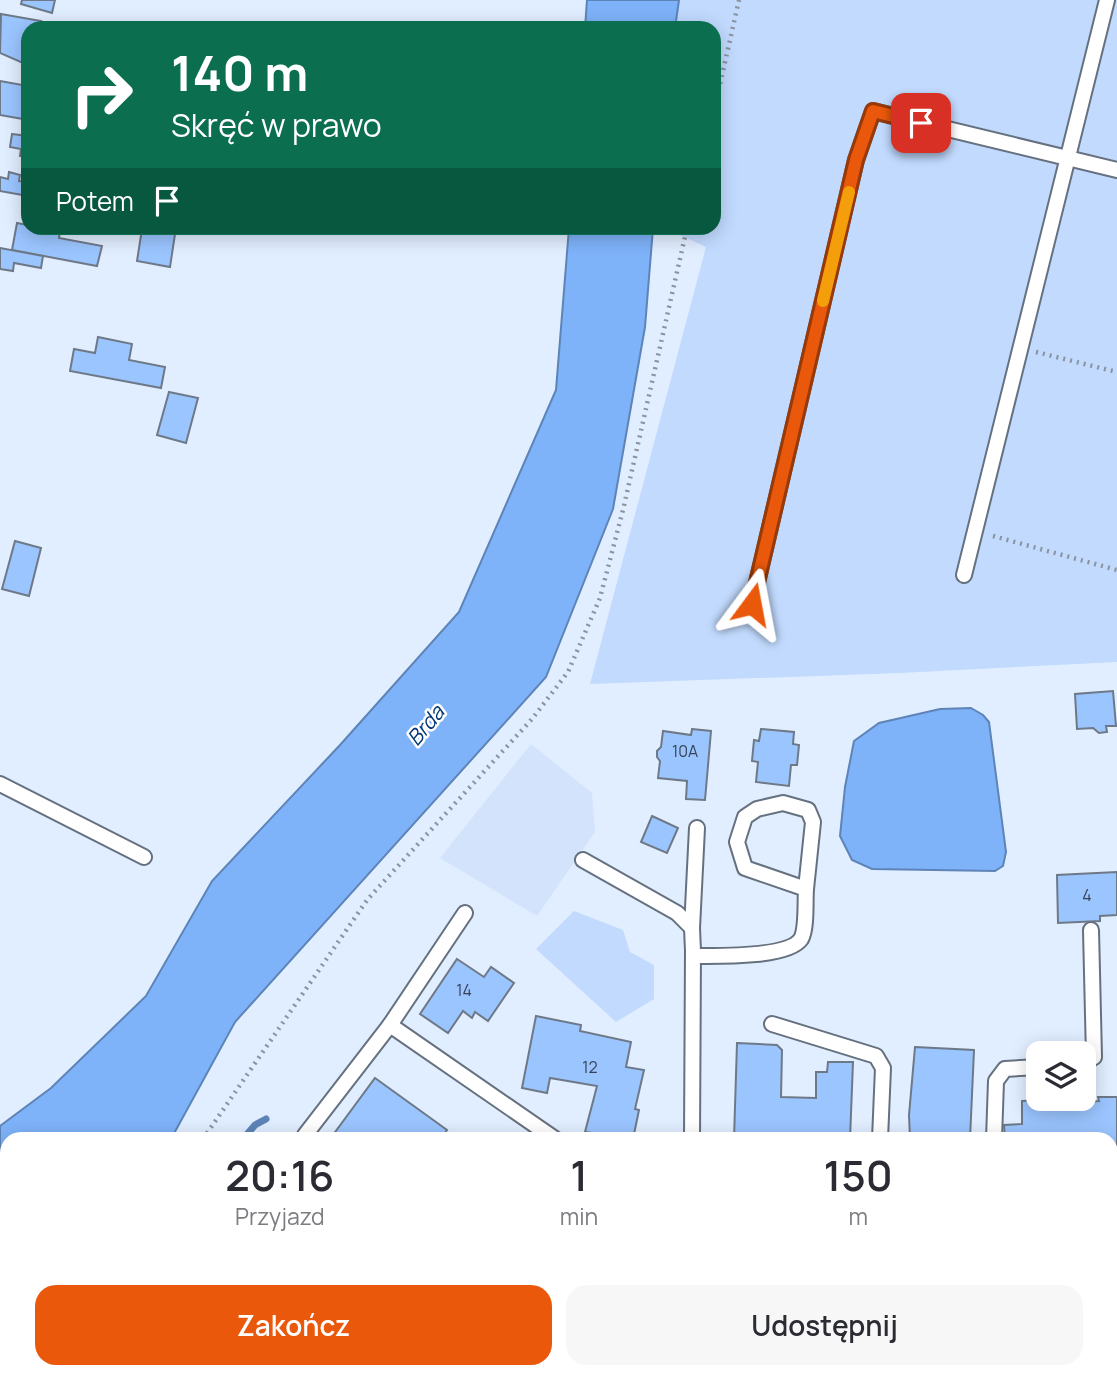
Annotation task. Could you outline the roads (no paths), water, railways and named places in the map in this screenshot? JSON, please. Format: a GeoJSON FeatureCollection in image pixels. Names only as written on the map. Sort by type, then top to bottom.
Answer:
{"type":"FeatureCollection","features":[{"type":"Feature","properties":{"kind":"lane"},"geometry":{"type":"LineString","coordinates":[[964,575],[1107,0]]}},
{"type":"Feature","properties":{"kind":"lane"},"geometry":{"type":"LineString","coordinates":[[752,604],[856,160],[873,111],[1117,170]]}},
{"type":"Feature","properties":{"kind":"lane"},"geometry":{"type":"LineString","coordinates":[[0,784],[144,856]]}},
{"type":"Feature","properties":{"kind":"lane"},"geometry":{"type":"LineString","coordinates":[[693,956],[763,954],[796,944],[803,936],[813,822],[808,810],[783,803],[757,808],[745,817],[737,842],[745,868],[806,889]]}},
{"type":"Feature","properties":{"kind":"lane"},"geometry":{"type":"LineString","coordinates":[[692,1132],[692,928],[697,828]]}},
{"type":"Feature","properties":{"kind":"lane"},"geometry":{"type":"LineString","coordinates":[[583,860],[677,913],[692,928]]}},
{"type":"Feature","properties":{"kind":"lane"},"geometry":{"type":"LineString","coordinates":[[306,1132],[390,1024],[465,913]]}},
{"type":"Feature","properties":{"kind":"lane"},"geometry":{"type":"LineString","coordinates":[[1091,930],[1094,1041]]}},
{"type":"Feature","properties":{"kind":"lane"},"geometry":{"type":"LineString","coordinates":[[390,1024],[545,1132]]}},
{"type":"Feature","properties":{"kind":"lane"},"geometry":{"type":"LineString","coordinates":[[772,1024],[876,1056],[883,1068],[880,1132]]}},
{"type":"Feature","properties":{"kind":"lane"},"geometry":{"type":"LineString","coordinates":[[994,1132],[996,1081],[1005,1069],[1026,1068]]}},
{"type":"Feature","properties":{"kind":"water"},"geometry":{"type":"Polygon","coordinates":[[[587,0],[679,0],[676,21],[586,21],[587,0]]]}},
{"type":"Feature","properties":{"kind":"water","name":"Brda"},"geometry":{"type":"Polygon","coordinates":[[[568,235],[652,235],[645,327],[613,509],[546,677],[235,1022],[175,1132],[0,1132],[0,1126],[51,1088],[146,996],[212,881],[340,745],[459,612],[556,390],[568,235]]]}},
{"type":"Feature","properties":{"kind":"water"},"geometry":{"type":"Polygon","coordinates":[[[971,708],[989,722],[1006,852],[1003,866],[995,871],[872,869],[852,860],[840,836],[845,787],[854,741],[879,723],[940,709],[971,708]]]}},
{"type":"Feature","properties":{"kind":"waterway"},"geometry":{"type":"LineString","coordinates":[[249,1132],[266,1119]]}}]}
